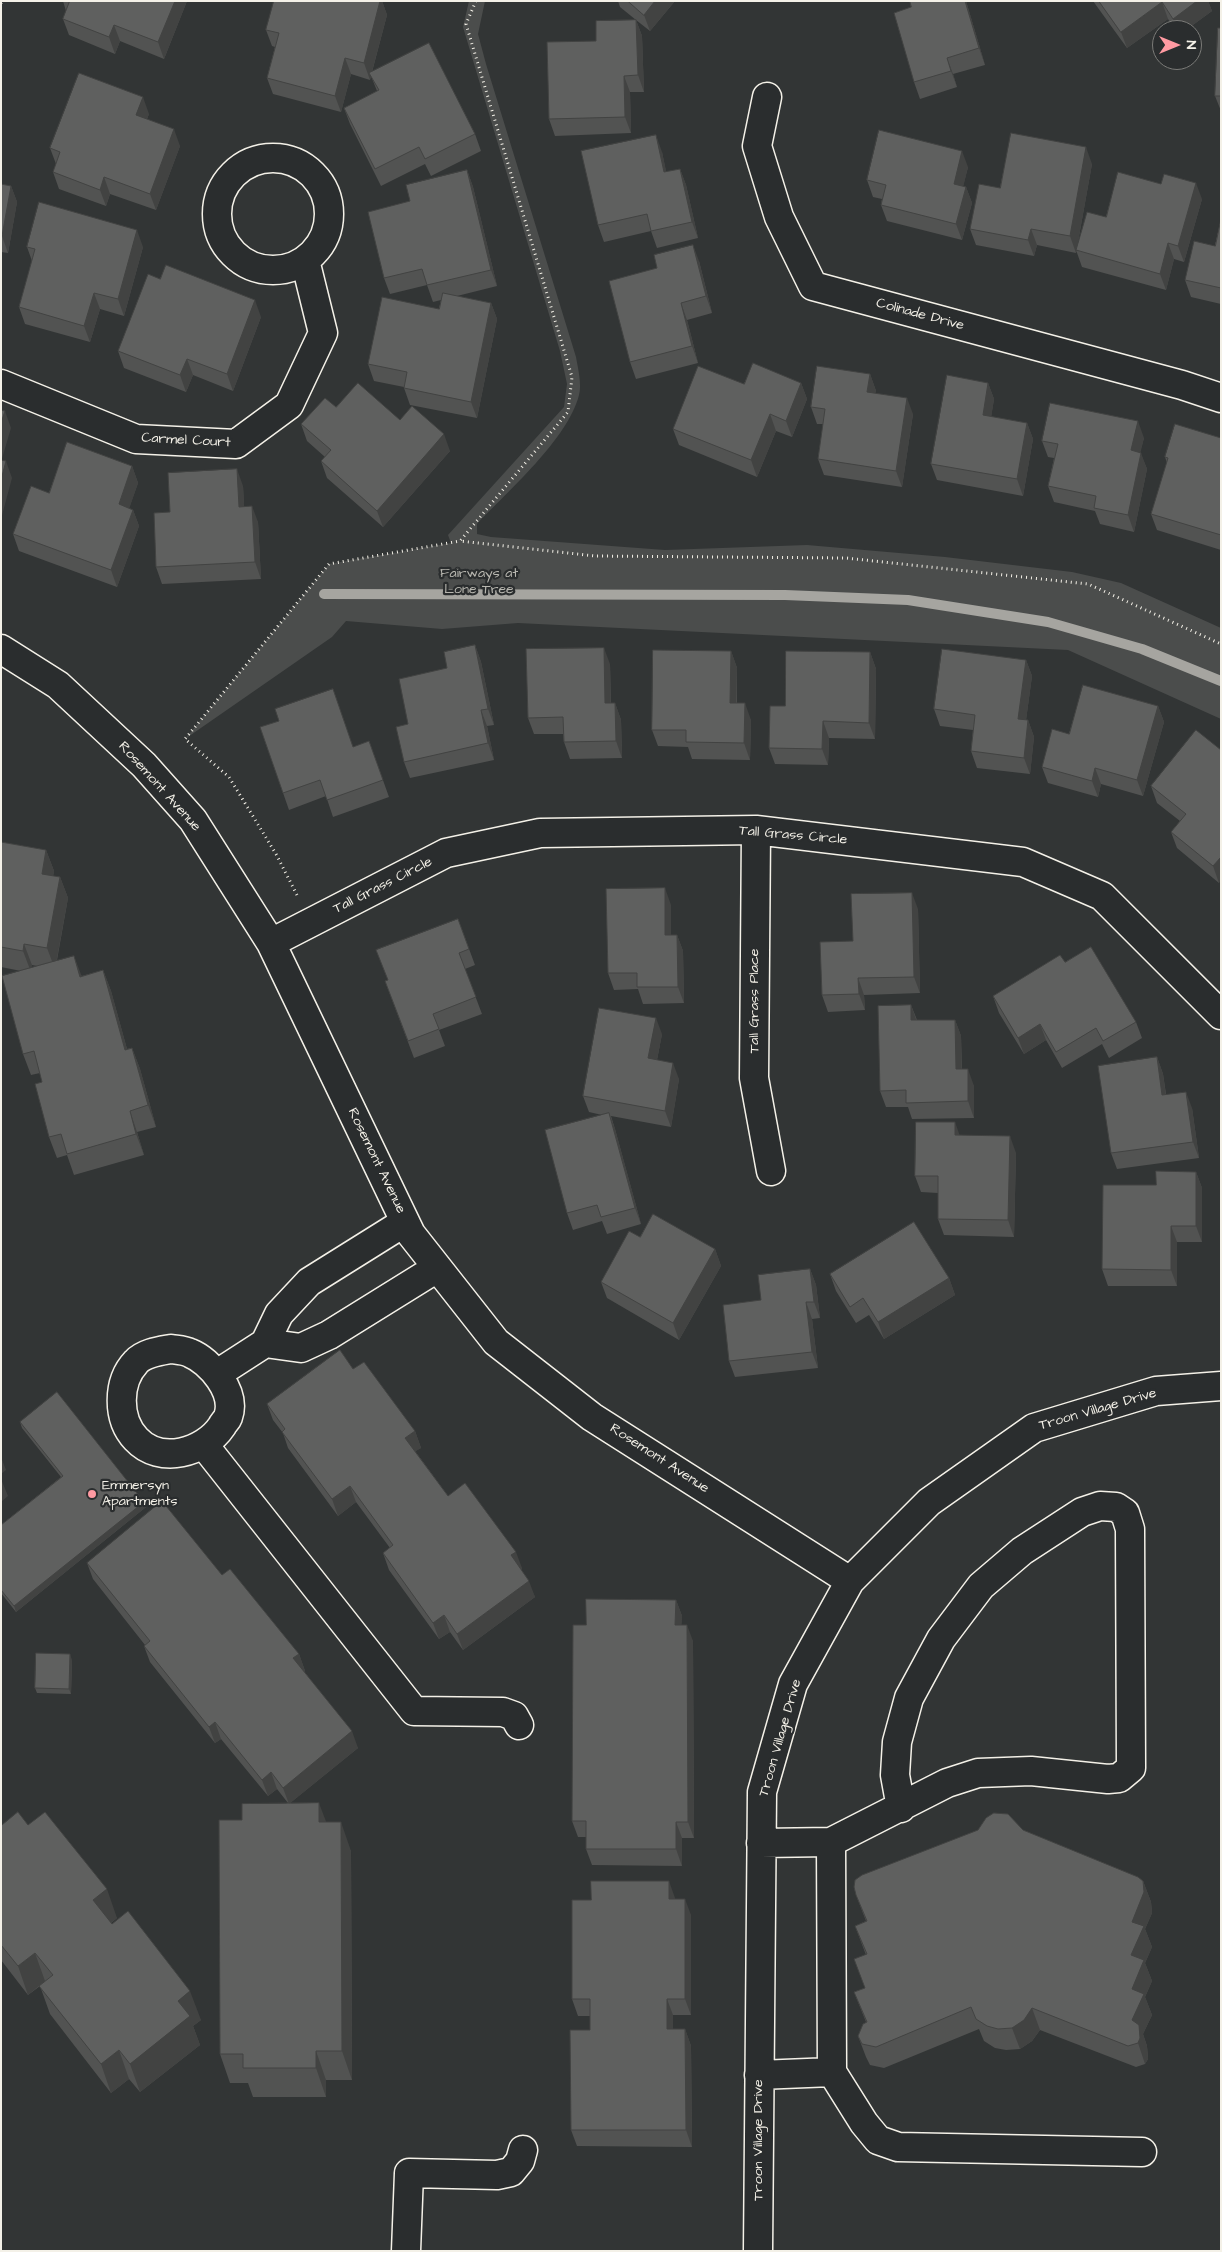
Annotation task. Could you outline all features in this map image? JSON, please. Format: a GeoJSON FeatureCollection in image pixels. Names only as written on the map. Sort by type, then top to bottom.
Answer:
{"type":"FeatureCollection","features":[{"type":"Feature","properties":{"kind":"street","name":"Colinade Drive"},"geometry":{"type":"LineString","coordinates":[[767,97],[757,146],[779,217],[814,286],[1182,385],[1221,398]]}},
{"type":"Feature","properties":{"kind":"street"},"geometry":{"type":"LineString","coordinates":[[279,157],[298,163],[313,174],[324,190],[329,209],[328,228],[319,246],[305,260],[289,268],[272,270],[254,266],[238,258],[226,245],[219,228],[217,211],[221,193],[230,178],[243,166],[260,159],[279,157]]}},
{"type":"Feature","properties":{"kind":"street","name":"Carmel Court"},"geometry":{"type":"LineString","coordinates":[[1,384],[136,439],[236,444],[289,404],[323,333],[305,260]]}},
{"type":"Feature","properties":{"kind":"street","name":"Rosemont Avenue"},"geometry":{"type":"LineString","coordinates":[[1,649],[58,685],[144,765],[193,820],[271,943],[411,1234],[496,1342],[585,1411],[850,1581]]}},
{"type":"Feature","properties":{"kind":"street","name":"Tall Grass Circle"},"geometry":{"type":"LineString","coordinates":[[271,943],[446,853],[540,832],[756,830],[1023,862],[1102,896],[1221,1015]]}},
{"type":"Feature","properties":{"kind":"street","name":"Tall Grass Place"},"geometry":{"type":"LineString","coordinates":[[756,830],[754,1078],[771,1171]]}},
{"type":"Feature","properties":{"kind":"street"},"geometry":{"type":"LineString","coordinates":[[217,1374],[265,1343],[280,1314],[309,1282],[405,1222]]}},
{"type":"Feature","properties":{"kind":"street"},"geometry":{"type":"LineString","coordinates":[[265,1343],[301,1348],[308,1345],[359,1318],[437,1268]]}},
{"type":"Feature","properties":{"kind":"street"},"geometry":{"type":"LineString","coordinates":[[171,1349],[189,1352],[202,1360],[217,1374],[226,1392],[228,1416],[218,1432],[204,1444],[181,1453],[155,1451],[136,1439],[127,1425],[121,1393],[136,1361],[151,1353],[171,1349]]}},
{"type":"Feature","properties":{"kind":"street","name":"Troon Village Drive"},"geometry":{"type":"LineString","coordinates":[[758,2251],[762,1792],[794,1684],[850,1581],[929,1502],[1034,1428],[1156,1391],[1221,1386]]}},
{"type":"Feature","properties":{"kind":"street"},"geometry":{"type":"LineString","coordinates":[[204,1444],[414,1711],[503,1712],[514,1716],[519,1725]]}},
{"type":"Feature","properties":{"kind":"street"},"geometry":{"type":"LineString","coordinates":[[762,1843],[831,1842],[901,1808],[947,1783],[978,1774],[1031,1771],[1108,1779],[1119,1778],[1131,1768],[1130,1529],[1125,1513],[1116,1507],[1100,1506],[1082,1512],[1022,1551],[981,1586],[958,1616],[941,1639],[909,1698],[897,1742],[894,1775],[901,1808]]}},
{"type":"Feature","properties":{"kind":"street"},"geometry":{"type":"LineString","coordinates":[[831,1842],[832,2072],[864,2123],[878,2140],[898,2147],[1142,2152]]}},
{"type":"Feature","properties":{"kind":"street"},"geometry":{"type":"LineString","coordinates":[[759,2076],[832,2072]]}},
{"type":"Feature","properties":{"kind":"street"},"geometry":{"type":"LineString","coordinates":[[406,2251],[408,2173],[496,2174],[511,2172],[520,2161],[523,2150]]}},
{"type":"Feature","properties":{"kind":"path"},"geometry":{"type":"LineString","coordinates":[[460,541],[568,412],[572,377],[466,24],[476,1]]}},
{"type":"Feature","properties":{"kind":"path"},"geometry":{"type":"LineString","coordinates":[[312,922],[276,854],[229,777],[185,739],[329,564],[460,541],[595,556],[846,558],[1088,584],[1221,644]]}},
{"type":"Feature","properties":{"kind":"green space","name":"Fairways at Lone Tree"},"geometry":{"type":"Polygon","coordinates":[[[469,1],[485,1],[478,34],[576,357],[580,386],[573,412],[563,429],[535,464],[477,524],[477,534],[491,537],[665,550],[807,545],[945,557],[1072,572],[1121,583],[1221,628],[1221,719],[1068,650],[518,623],[442,629],[346,621],[332,637],[185,739],[329,564],[451,543],[448,535],[564,407],[567,384],[560,351],[463,27],[469,1]]]}},
{"type":"Feature","properties":{"kind":"building"},"geometry":{"type":"Polygon","coordinates":[[[70,1],[175,1],[158,42],[114,25],[109,37],[63,19],[70,1]]]}},
{"type":"Feature","properties":{"kind":"building"},"geometry":{"type":"Polygon","coordinates":[[[274,1],[380,1],[364,63],[345,58],[335,96],[267,78],[279,33],[266,30],[274,1]]]}},
{"type":"Feature","properties":{"kind":"building"},"geometry":{"type":"Polygon","coordinates":[[[628,1],[655,1],[644,15],[628,1]]]}},
{"type":"Feature","properties":{"kind":"building"},"geometry":{"type":"Polygon","coordinates":[[[910,1],[965,1],[979,48],[947,58],[951,71],[914,82],[894,13],[911,7],[910,1]]]}},
{"type":"Feature","properties":{"kind":"building"},"geometry":{"type":"Polygon","coordinates":[[[1099,1],[1197,1],[1173,19],[1162,2],[1121,32],[1099,1]]]}},
{"type":"Feature","properties":{"kind":"building"},"geometry":{"type":"Polygon","coordinates":[[[636,20],[638,75],[624,76],[625,117],[549,119],[547,42],[596,41],[596,21],[636,20]]]}},
{"type":"Feature","properties":{"kind":"building"},"geometry":{"type":"Polygon","coordinates":[[[1218,28],[1221,28],[1221,96],[1215,96],[1218,28]]]}},
{"type":"Feature","properties":{"kind":"building"},"geometry":{"type":"Polygon","coordinates":[[[429,43],[475,134],[425,159],[419,147],[375,169],[344,108],[379,90],[369,73],[429,43]]]}},
{"type":"Feature","properties":{"kind":"building"},"geometry":{"type":"Polygon","coordinates":[[[79,73],[143,97],[136,115],[174,129],[150,194],[104,177],[100,190],[53,172],[60,152],[50,148],[79,73]]]}},
{"type":"Feature","properties":{"kind":"building"},"geometry":{"type":"Polygon","coordinates":[[[879,130],[962,151],[954,184],[966,187],[956,224],[881,205],[886,185],[867,180],[879,130]]]}},
{"type":"Feature","properties":{"kind":"building"},"geometry":{"type":"Polygon","coordinates":[[[1011,133],[1086,147],[1070,236],[1031,229],[1028,240],[970,229],[979,184],[1000,188],[1011,133]]]}},
{"type":"Feature","properties":{"kind":"building"},"geometry":{"type":"Polygon","coordinates":[[[656,135],[664,172],[680,169],[692,222],[651,231],[647,214],[598,225],[581,151],[656,135]]]}},
{"type":"Feature","properties":{"kind":"building"},"geometry":{"type":"Polygon","coordinates":[[[467,170],[491,270],[427,285],[422,269],[384,278],[368,212],[410,201],[406,185],[467,170]]]}},
{"type":"Feature","properties":{"kind":"building"},"geometry":{"type":"Polygon","coordinates":[[[1118,172],[1161,184],[1164,174],[1196,183],[1178,246],[1168,243],[1160,274],[1076,250],[1087,212],[1106,217],[1118,172]]]}},
{"type":"Feature","properties":{"kind":"building"},"geometry":{"type":"Polygon","coordinates":[[[1,184],[11,186],[2,236],[1,236],[1,184]]]}},
{"type":"Feature","properties":{"kind":"building"},"geometry":{"type":"Polygon","coordinates":[[[39,202],[137,230],[118,299],[94,293],[84,326],[19,307],[35,249],[27,247],[39,202]]]}},
{"type":"Feature","properties":{"kind":"building"},"geometry":{"type":"Polygon","coordinates":[[[1221,219],[1221,288],[1185,280],[1194,241],[1215,246],[1221,219]]]}},
{"type":"Feature","properties":{"kind":"building"},"geometry":{"type":"Polygon","coordinates":[[[693,245],[706,296],[681,303],[692,346],[630,362],[609,281],[657,268],[654,255],[693,245]]]}},
{"type":"Feature","properties":{"kind":"building"},"geometry":{"type":"Polygon","coordinates":[[[166,265],[255,300],[227,374],[187,359],[180,375],[118,351],[148,274],[160,279],[166,265]]]}},
{"type":"Feature","properties":{"kind":"building"},"geometry":{"type":"Polygon","coordinates":[[[443,293],[491,303],[471,402],[404,388],[407,372],[368,364],[382,297],[439,309],[443,293]]]}},
{"type":"Feature","properties":{"kind":"building"},"geometry":{"type":"Polygon","coordinates":[[[753,363],[801,383],[786,421],[770,414],[751,460],[673,429],[698,366],[744,384],[753,363]]]}},
{"type":"Feature","properties":{"kind":"building"},"geometry":{"type":"Polygon","coordinates":[[[817,366],[870,374],[867,392],[907,398],[896,471],[818,459],[825,409],[811,407],[817,366]]]}},
{"type":"Feature","properties":{"kind":"building"},"geometry":{"type":"Polygon","coordinates":[[[947,375],[988,383],[983,415],[1027,423],[1017,479],[931,464],[947,375]]]}},
{"type":"Feature","properties":{"kind":"building"},"geometry":{"type":"Polygon","coordinates":[[[358,383],[400,420],[412,406],[444,434],[377,511],[321,461],[331,450],[301,424],[325,398],[336,407],[358,383]]]}},
{"type":"Feature","properties":{"kind":"building"},"geometry":{"type":"Polygon","coordinates":[[[1050,403],[1138,421],[1131,450],[1141,453],[1128,515],[1094,508],[1096,496],[1048,486],[1058,444],[1042,441],[1050,403]]]}},
{"type":"Feature","properties":{"kind":"building"},"geometry":{"type":"Polygon","coordinates":[[[1,410],[5,411],[1,423],[1,410]]]}},
{"type":"Feature","properties":{"kind":"building"},"geometry":{"type":"Polygon","coordinates":[[[1175,424],[1221,438],[1221,535],[1151,514],[1168,458],[1165,457],[1175,424]]]}},
{"type":"Feature","properties":{"kind":"building"},"geometry":{"type":"Polygon","coordinates":[[[67,442],[132,466],[119,504],[133,510],[111,570],[13,534],[31,486],[49,493],[67,442]]]}},
{"type":"Feature","properties":{"kind":"building"},"geometry":{"type":"Polygon","coordinates":[[[1,460],[6,461],[1,480],[1,460]]]}},
{"type":"Feature","properties":{"kind":"building"},"geometry":{"type":"Polygon","coordinates":[[[237,469],[239,507],[252,506],[255,562],[156,567],[154,513],[170,512],[168,473],[237,469]]]}},
{"type":"Feature","properties":{"kind":"building"},"geometry":{"type":"Polygon","coordinates":[[[475,645],[488,709],[481,710],[488,743],[404,762],[396,727],[408,724],[399,679],[447,668],[444,652],[475,645]]]}},
{"type":"Feature","properties":{"kind":"building"},"geometry":{"type":"Polygon","coordinates":[[[604,648],[605,703],[615,703],[616,741],[564,742],[563,717],[528,718],[526,649],[604,648]]]}},
{"type":"Feature","properties":{"kind":"building"},"geometry":{"type":"Polygon","coordinates":[[[942,649],[1026,660],[1018,719],[1028,720],[1024,758],[971,751],[975,715],[934,709],[942,649]]]}},
{"type":"Feature","properties":{"kind":"building"},"geometry":{"type":"Polygon","coordinates":[[[653,650],[731,651],[730,703],[745,703],[744,743],[686,742],[686,730],[652,730],[653,650]]]}},
{"type":"Feature","properties":{"kind":"building"},"geometry":{"type":"Polygon","coordinates":[[[786,651],[870,652],[869,723],[823,721],[822,749],[769,748],[770,706],[785,706],[786,651]]]}},
{"type":"Feature","properties":{"kind":"building"},"geometry":{"type":"Polygon","coordinates":[[[1083,685],[1158,706],[1137,780],[1095,768],[1092,781],[1042,767],[1052,729],[1069,734],[1083,685]]]}},
{"type":"Feature","properties":{"kind":"building"},"geometry":{"type":"Polygon","coordinates":[[[333,689],[353,747],[369,741],[383,780],[327,800],[320,780],[283,793],[260,727],[279,721],[275,709],[333,689]]]}},
{"type":"Feature","properties":{"kind":"building"},"geometry":{"type":"Polygon","coordinates":[[[1196,730],[1221,750],[1221,857],[1213,866],[1171,832],[1186,814],[1151,786],[1196,730]]]}},
{"type":"Feature","properties":{"kind":"building"},"geometry":{"type":"Polygon","coordinates":[[[1,842],[46,850],[42,874],[60,877],[47,948],[24,944],[23,951],[1,947],[1,842]]]}},
{"type":"Feature","properties":{"kind":"building"},"geometry":{"type":"Polygon","coordinates":[[[665,888],[665,935],[677,935],[678,987],[637,987],[637,973],[608,973],[606,889],[665,888]]]}},
{"type":"Feature","properties":{"kind":"building"},"geometry":{"type":"Polygon","coordinates":[[[912,893],[914,977],[858,978],[859,994],[822,995],[820,942],[853,941],[851,894],[912,893]]]}},
{"type":"Feature","properties":{"kind":"building"},"geometry":{"type":"Polygon","coordinates":[[[458,919],[469,949],[459,953],[476,997],[433,1014],[439,1029],[408,1041],[385,981],[388,980],[376,950],[458,919]]]}},
{"type":"Feature","properties":{"kind":"building"},"geometry":{"type":"Polygon","coordinates":[[[1091,947],[1136,1022],[1103,1041],[1096,1028],[1056,1052],[1040,1024],[1018,1038],[993,996],[1060,955],[1065,962],[1091,947]]]}},
{"type":"Feature","properties":{"kind":"building"},"geometry":{"type":"Polygon","coordinates":[[[74,956],[80,977],[103,970],[125,1050],[132,1048],[148,1105],[130,1111],[136,1134],[67,1154],[61,1134],[49,1137],[35,1084],[42,1082],[34,1051],[23,1054],[2,976],[74,956]]]}},
{"type":"Feature","properties":{"kind":"building"},"geometry":{"type":"Polygon","coordinates":[[[911,1005],[911,1020],[955,1020],[956,1069],[968,1069],[968,1101],[906,1103],[906,1090],[880,1091],[878,1006],[911,1005]]]}},
{"type":"Feature","properties":{"kind":"building"},"geometry":{"type":"Polygon","coordinates":[[[599,1008],[656,1018],[648,1058],[673,1063],[665,1111],[583,1096],[599,1008]]]}},
{"type":"Feature","properties":{"kind":"building"},"geometry":{"type":"Polygon","coordinates":[[[1157,1057],[1162,1095],[1186,1092],[1193,1142],[1111,1153],[1098,1066],[1157,1057]]]}},
{"type":"Feature","properties":{"kind":"building"},"geometry":{"type":"Polygon","coordinates":[[[609,1113],[635,1208],[601,1217],[597,1205],[567,1213],[545,1130],[609,1113]]]}},
{"type":"Feature","properties":{"kind":"building"},"geometry":{"type":"Polygon","coordinates":[[[916,1122],[955,1122],[955,1135],[1010,1136],[1008,1220],[938,1219],[938,1176],[915,1176],[916,1122]]]}},
{"type":"Feature","properties":{"kind":"building"},"geometry":{"type":"Polygon","coordinates":[[[1156,1171],[1196,1172],[1196,1226],[1171,1226],[1171,1270],[1102,1269],[1103,1185],[1156,1185],[1156,1171]]]}},
{"type":"Feature","properties":{"kind":"building"},"geometry":{"type":"Polygon","coordinates":[[[653,1214],[715,1249],[673,1323],[601,1282],[629,1231],[640,1237],[653,1214]]]}},
{"type":"Feature","properties":{"kind":"building"},"geometry":{"type":"Polygon","coordinates":[[[914,1222],[949,1278],[878,1322],[863,1298],[850,1307],[830,1274],[914,1222]]]}},
{"type":"Feature","properties":{"kind":"building"},"geometry":{"type":"Polygon","coordinates":[[[810,1269],[814,1302],[806,1302],[812,1352],[729,1361],[723,1305],[761,1300],[758,1275],[810,1269]]]}},
{"type":"Feature","properties":{"kind":"building"},"geometry":{"type":"Polygon","coordinates":[[[340,1350],[353,1369],[364,1362],[415,1431],[405,1438],[448,1496],[465,1483],[516,1552],[511,1555],[529,1581],[457,1634],[444,1615],[433,1623],[383,1553],[393,1545],[350,1486],[332,1499],[282,1432],[285,1429],[267,1404],[340,1350]]]}},
{"type":"Feature","properties":{"kind":"building","name":"Emmersyn Apartments"},"geometry":{"type":"Polygon","coordinates":[[[57,1392],[144,1502],[14,1606],[1,1590],[1,1525],[63,1476],[20,1422],[57,1392]]]}},
{"type":"Feature","properties":{"kind":"building"},"geometry":{"type":"Polygon","coordinates":[[[162,1501],[222,1575],[230,1569],[299,1654],[293,1658],[352,1731],[283,1788],[271,1772],[262,1780],[215,1722],[209,1727],[144,1646],[150,1641],[87,1563],[162,1501]]]}},
{"type":"Feature","properties":{"kind":"building"},"geometry":{"type":"Polygon","coordinates":[[[586,1599],[676,1600],[675,1625],[687,1625],[688,1822],[676,1822],[676,1849],[586,1849],[586,1821],[572,1821],[573,1625],[586,1625],[586,1599]]]}},
{"type":"Feature","properties":{"kind":"building"},"geometry":{"type":"Polygon","coordinates":[[[36,1653],[70,1654],[69,1689],[35,1688],[36,1653]]]}},
{"type":"Feature","properties":{"kind":"building"},"geometry":{"type":"Polygon","coordinates":[[[319,1803],[319,1822],[341,1822],[342,2051],[316,2051],[316,2068],[243,2068],[243,2054],[220,2054],[219,1820],[242,1820],[242,1804],[319,1803]]]}},
{"type":"Feature","properties":{"kind":"building"},"geometry":{"type":"Polygon","coordinates":[[[18,1812],[28,1825],[45,1812],[107,1889],[93,1900],[112,1924],[128,1911],[190,1991],[178,2001],[190,2016],[130,2064],[119,2050],[101,2064],[39,1986],[53,1975],[35,1953],[18,1966],[1,1945],[1,1826],[18,1812]]]}},
{"type":"Feature","properties":{"kind":"building"},"geometry":{"type":"Polygon","coordinates":[[[994,1813],[1008,1814],[1023,1830],[1138,1877],[1143,1881],[1144,1892],[1132,1922],[1144,1926],[1131,1955],[1144,1960],[1132,1989],[1144,1994],[1132,2020],[1139,2025],[1140,2038],[1138,2043],[1128,2046],[1032,2008],[1024,2020],[1012,2028],[998,2029],[987,2026],[976,2019],[971,2007],[876,2047],[862,2044],[858,2036],[863,2024],[867,2022],[854,1992],[865,1988],[854,1959],[867,1954],[855,1926],[867,1921],[856,1895],[855,1880],[862,1875],[978,1830],[986,1818],[994,1813]]]}},
{"type":"Feature","properties":{"kind":"building"},"geometry":{"type":"Polygon","coordinates":[[[591,1881],[669,1881],[669,1899],[685,1899],[685,1999],[667,1999],[667,2029],[685,2029],[686,2130],[571,2130],[570,2030],[590,2030],[590,1999],[572,1999],[572,1900],[591,1900],[591,1881]]]}},
{"type":"Feature","properties":{"kind":"waterway"},"geometry":{"type":"LineString","coordinates":[[324,594],[785,595],[908,600],[1048,622],[1142,649],[1221,681]]}},
{"type":"Feature","properties":{"kind":"place","name":"Emmersyn Apartments"},"geometry":{"type":"Point","coordinates":[92,1494]}}]}
